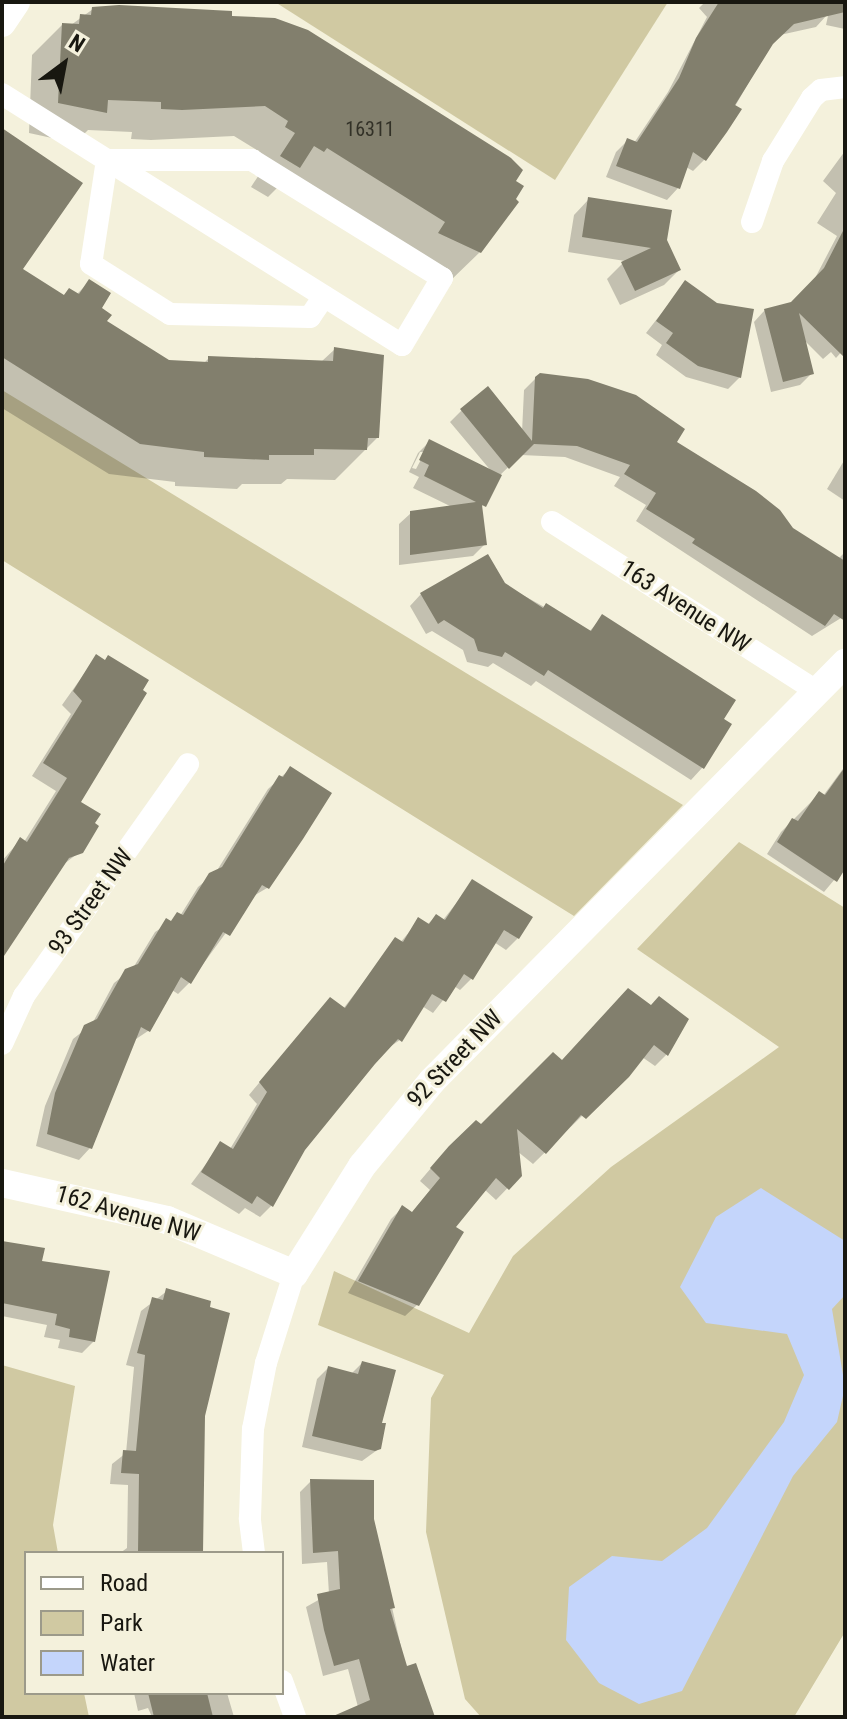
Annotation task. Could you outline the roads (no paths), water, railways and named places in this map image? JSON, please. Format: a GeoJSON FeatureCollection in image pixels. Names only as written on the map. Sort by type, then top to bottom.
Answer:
{"type":"FeatureCollection","features":[{"type":"Feature","properties":{"kind":"street"},"geometry":{"type":"LineString","coordinates":[[2,23],[16,2]]}},
{"type":"Feature","properties":{"kind":"street"},"geometry":{"type":"LineString","coordinates":[[752,222],[773,161],[812,98],[834,86],[845,87]]}},
{"type":"Feature","properties":{"kind":"street"},"geometry":{"type":"LineString","coordinates":[[2,94],[107,160],[402,345],[442,278],[252,160],[107,160]]}},
{"type":"Feature","properties":{"kind":"street"},"geometry":{"type":"LineString","coordinates":[[107,160],[91,264],[170,314],[310,317],[324,296]]}},
{"type":"Feature","properties":{"kind":"street","name":"163 Avenue NW"},"geometry":{"type":"LineString","coordinates":[[552,522],[818,692]]}},
{"type":"Feature","properties":{"kind":"street","name":"92 Street NW"},"geometry":{"type":"LineString","coordinates":[[254,1551],[250,1518],[253,1429],[266,1363],[294,1274],[362,1166],[432,1081],[845,663]]}},
{"type":"Feature","properties":{"kind":"street","name":"93 Street NW"},"geometry":{"type":"LineString","coordinates":[[2,1044],[24,996],[188,764]]}},
{"type":"Feature","properties":{"kind":"street","name":"162 Avenue NW"},"geometry":{"type":"LineString","coordinates":[[2,1183],[167,1220],[294,1274]]}},
{"type":"Feature","properties":{"kind":"street"},"geometry":{"type":"LineString","coordinates":[[284,1687],[295,1717]]}},
{"type":"Feature","properties":{"kind":"water"},"geometry":{"type":"Polygon","coordinates":[[[761,1188],[845,1241],[845,1295],[832,1309],[845,1387],[837,1422],[793,1476],[682,1691],[639,1704],[599,1683],[566,1640],[569,1587],[612,1556],[662,1561],[707,1528],[784,1422],[804,1375],[787,1334],[706,1323],[680,1287],[716,1217],[761,1188]]]}}]}
